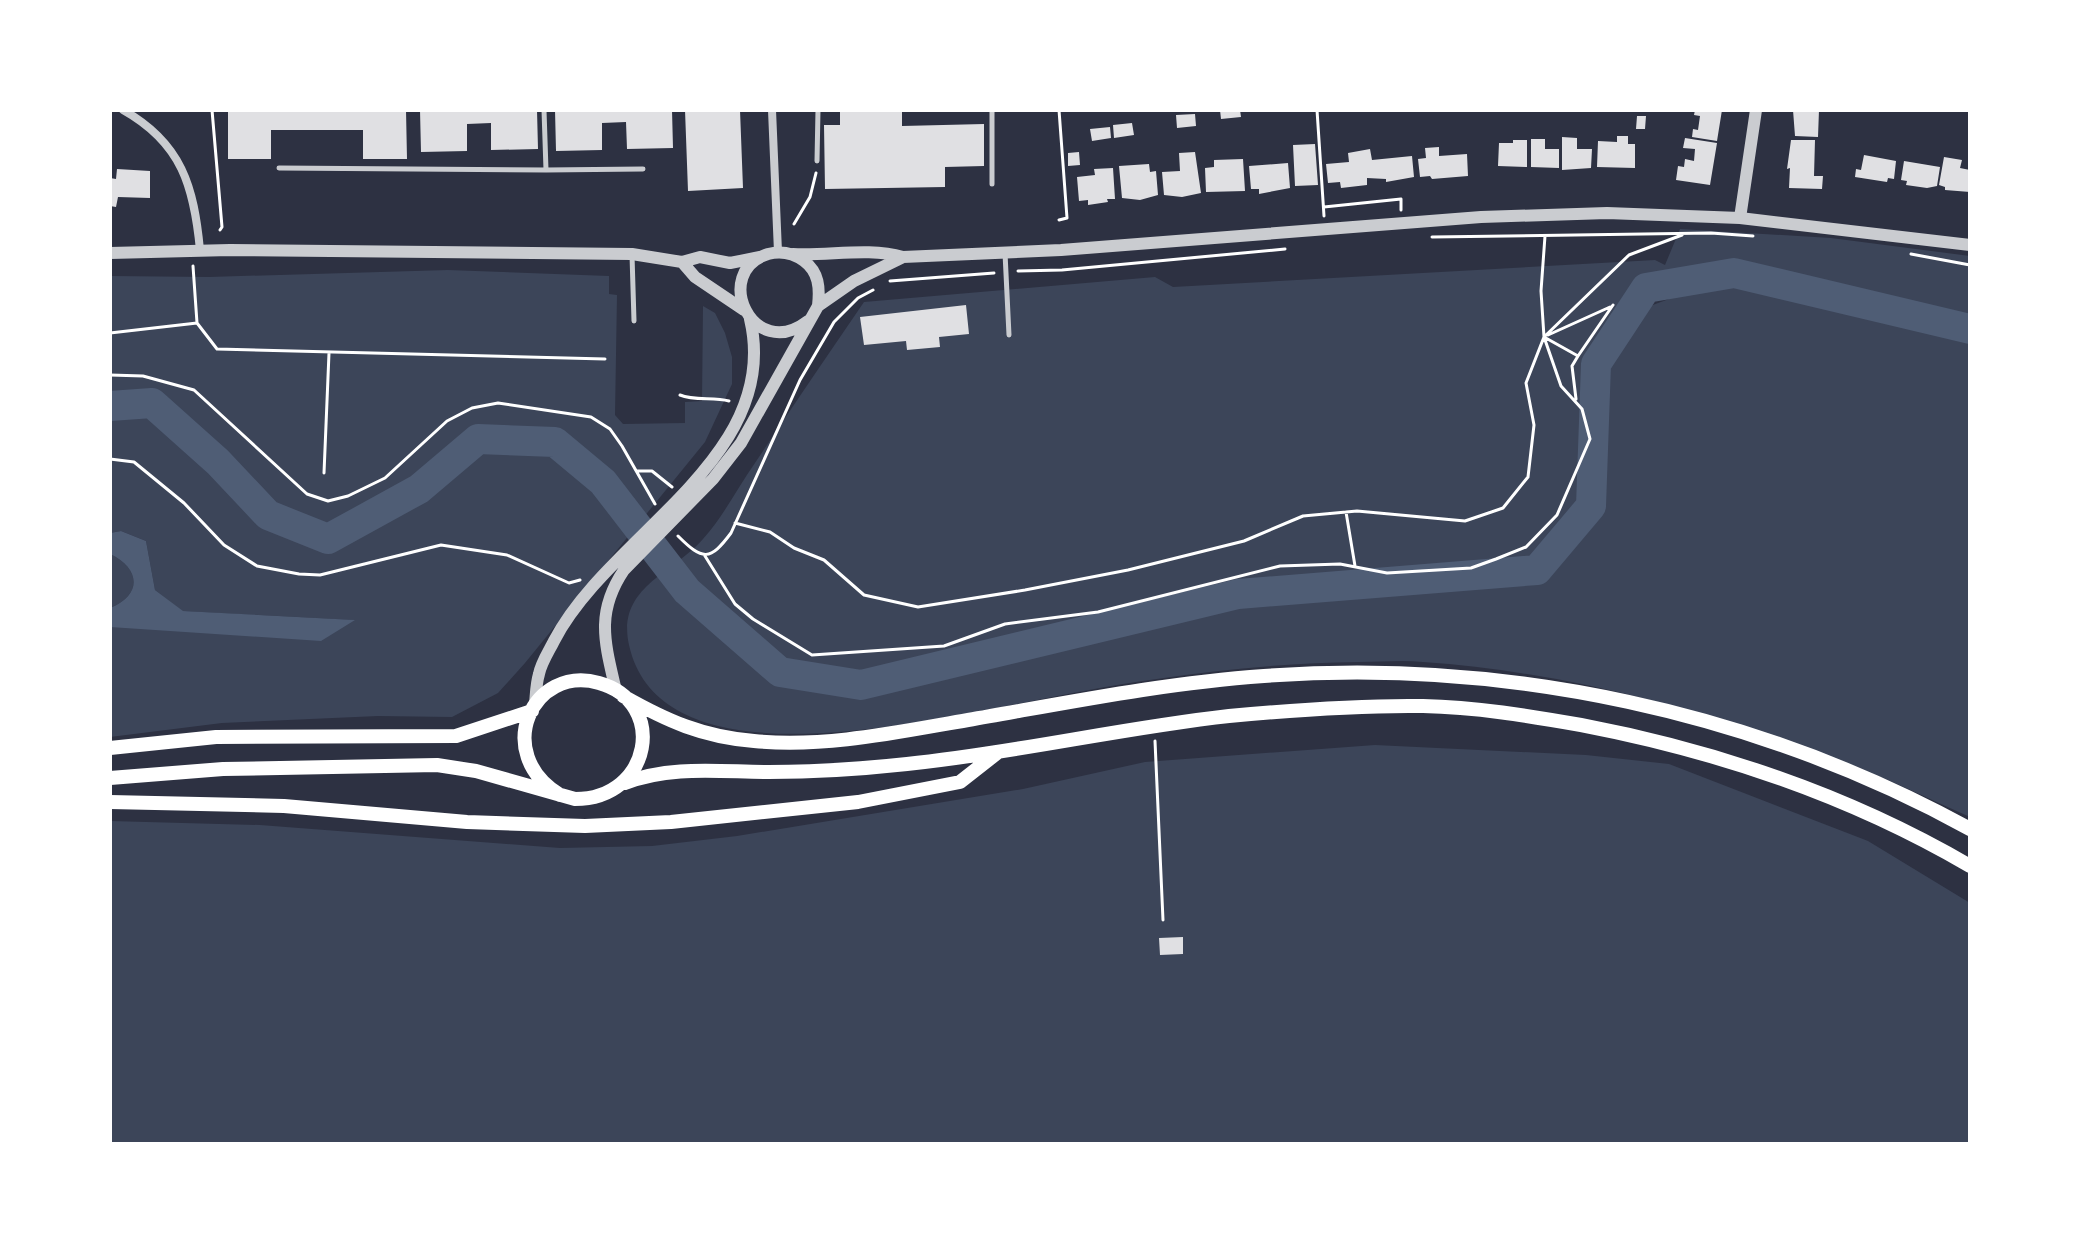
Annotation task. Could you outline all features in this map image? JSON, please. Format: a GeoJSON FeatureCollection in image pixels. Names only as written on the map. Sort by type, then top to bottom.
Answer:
{"type":"FeatureCollection","features":[{"type":"Feature","properties":{"kind":"main road"},"geometry":{"type":"LineString","coordinates":[[560,795],[545,786],[525,755],[527,720],[546,693],[567,683],[583,680],[599,682],[677,725],[753,741],[795,742],[878,736],[1099,696],[1230,679],[1375,672],[1545,687],[1638,704],[1730,729],[1828,763],[1897,792],[1970,829]]}},
{"type":"Feature","properties":{"kind":"main road"},"geometry":{"type":"LineString","coordinates":[[620,693],[638,717],[643,736],[637,766],[625,783]]}},
{"type":"Feature","properties":{"kind":"main road"},"geometry":{"type":"LineString","coordinates":[[110,778],[223,769],[437,765],[476,771],[575,799],[591,799],[647,775],[682,771],[825,771],[955,759],[1155,725],[1233,716],[1425,706],[1558,721],[1658,741],[1717,757],[1785,780],[1886,823],[1970,866]]}},
{"type":"Feature","properties":{"kind":"main road"},"geometry":{"type":"LineString","coordinates":[[110,748],[216,737],[456,736],[534,708]]}},
{"type":"Feature","properties":{"kind":"main road"},"geometry":{"type":"LineString","coordinates":[[110,802],[284,806],[467,822],[541,825],[671,822],[858,802],[960,782],[1001,751]]}},
{"type":"Feature","properties":{"kind":"street"},"geometry":{"type":"LineString","coordinates":[[123,110],[156,134],[181,165],[193,197],[196,250]]}},
{"type":"Feature","properties":{"kind":"street"},"geometry":{"type":"LineString","coordinates":[[772,110],[778,252]]}},
{"type":"Feature","properties":{"kind":"street"},"geometry":{"type":"LineString","coordinates":[[1740,218],[1756,110]]}},
{"type":"Feature","properties":{"kind":"street"},"geometry":{"type":"LineString","coordinates":[[110,253],[196,250],[632,254],[682,262],[700,257],[730,263],[778,252],[823,256],[881,251],[903,257],[1061,250],[1509,215],[1607,213],[1740,218],[1970,245]]}},
{"type":"Feature","properties":{"kind":"street"},"geometry":{"type":"LineString","coordinates":[[793,254],[806,262],[816,275],[820,290],[818,306]]}},
{"type":"Feature","properties":{"kind":"street"},"geometry":{"type":"LineString","coordinates":[[534,708],[539,671],[563,624],[681,497],[721,449],[738,421],[753,373],[754,336],[740,298],[740,286],[745,273],[762,256]]}},
{"type":"Feature","properties":{"kind":"street"},"geometry":{"type":"LineString","coordinates":[[681,497],[713,479],[741,443],[818,306],[854,281],[903,257]]}},
{"type":"Feature","properties":{"kind":"street"},"geometry":{"type":"LineString","coordinates":[[682,262],[695,277],[771,332],[786,332],[808,321]]}},
{"type":"Feature","properties":{"kind":"street"},"geometry":{"type":"LineString","coordinates":[[620,565],[603,624],[620,693]]}},
{"type":"Feature","properties":{"kind":"lane"},"geometry":{"type":"LineString","coordinates":[[544,110],[546,170]]}},
{"type":"Feature","properties":{"kind":"lane"},"geometry":{"type":"LineString","coordinates":[[817,161],[818,110]]}},
{"type":"Feature","properties":{"kind":"lane"},"geometry":{"type":"LineString","coordinates":[[992,110],[992,184]]}},
{"type":"Feature","properties":{"kind":"lane"},"geometry":{"type":"LineString","coordinates":[[279,168],[643,169]]}},
{"type":"Feature","properties":{"kind":"lane"},"geometry":{"type":"LineString","coordinates":[[1005,252],[1009,335]]}},
{"type":"Feature","properties":{"kind":"lane"},"geometry":{"type":"LineString","coordinates":[[632,254],[634,321]]}},
{"type":"Feature","properties":{"kind":"path"},"geometry":{"type":"LineString","coordinates":[[212,110],[220,230]]}},
{"type":"Feature","properties":{"kind":"path"},"geometry":{"type":"LineString","coordinates":[[1059,110],[1067,218],[1059,220]]}},
{"type":"Feature","properties":{"kind":"path"},"geometry":{"type":"LineString","coordinates":[[1317,110],[1324,207],[1401,199]]}},
{"type":"Feature","properties":{"kind":"path"},"geometry":{"type":"LineString","coordinates":[[794,224],[813,189],[817,161]]}},
{"type":"Feature","properties":{"kind":"path"},"geometry":{"type":"LineString","coordinates":[[735,523],[770,532],[794,548],[824,560],[864,595],[918,607],[1128,570],[1244,541],[1303,516],[1346,512],[1465,521],[1503,508],[1528,477],[1534,425],[1526,383],[1544,337],[1629,255],[1685,234],[1419,237]]}},
{"type":"Feature","properties":{"kind":"path"},"geometry":{"type":"LineString","coordinates":[[705,556],[735,604],[753,619],[812,655],[944,646],[1005,624],[1098,612],[1280,566],[1340,564],[1387,573],[1471,568],[1526,547],[1557,515],[1590,439],[1586,419],[1577,402],[1561,386],[1544,337],[1541,291],[1545,236]]}},
{"type":"Feature","properties":{"kind":"path"},"geometry":{"type":"LineString","coordinates":[[888,281],[1062,270],[1294,248]]}},
{"type":"Feature","properties":{"kind":"path"},"geometry":{"type":"LineString","coordinates":[[196,250],[197,323],[217,349],[605,359]]}},
{"type":"Feature","properties":{"kind":"path"},"geometry":{"type":"LineString","coordinates":[[675,534],[695,553],[705,556],[717,552],[735,523],[800,380],[834,322],[858,298],[875,288]]}},
{"type":"Feature","properties":{"kind":"path"},"geometry":{"type":"LineString","coordinates":[[1544,337],[1613,305],[1572,366],[1577,402]]}},
{"type":"Feature","properties":{"kind":"path"},"geometry":{"type":"LineString","coordinates":[[110,333],[197,323]]}},
{"type":"Feature","properties":{"kind":"path"},"geometry":{"type":"LineString","coordinates":[[1544,337],[1578,356]]}},
{"type":"Feature","properties":{"kind":"path"},"geometry":{"type":"LineString","coordinates":[[324,473],[329,352]]}},
{"type":"Feature","properties":{"kind":"path"},"geometry":{"type":"LineString","coordinates":[[110,375],[143,376],[194,390],[307,494],[328,501],[348,496],[385,478],[447,421],[472,408],[498,403],[591,417],[610,429],[660,513]]}},
{"type":"Feature","properties":{"kind":"path"},"geometry":{"type":"LineString","coordinates":[[680,395],[687,398],[713,397],[732,402]]}},
{"type":"Feature","properties":{"kind":"path"},"geometry":{"type":"LineString","coordinates":[[110,459],[134,462],[184,503],[224,545],[257,566],[320,575],[441,545],[507,555],[569,583],[579,581],[587,573]]}},
{"type":"Feature","properties":{"kind":"path"},"geometry":{"type":"LineString","coordinates":[[637,471],[652,471],[681,497]]}},
{"type":"Feature","properties":{"kind":"path"},"geometry":{"type":"LineString","coordinates":[[1346,512],[1355,566]]}},
{"type":"Feature","properties":{"kind":"path"},"geometry":{"type":"LineString","coordinates":[[1155,725],[1163,920]]}},
{"type":"Feature","properties":{"kind":"shaded area"},"geometry":{"type":"Polygon","coordinates":[[[1680,229],[1831,238],[1970,256],[1970,326],[1735,269],[1656,283],[1642,309],[1712,283],[1819,298],[1934,329],[1970,343],[1970,817],[1851,765],[1733,724],[1632,695],[1529,674],[1476,667],[1399,661],[1232,669],[1111,686],[887,727],[779,734],[727,728],[682,713],[648,686],[629,645],[627,625],[639,595],[691,551],[724,512],[864,302],[1155,277],[1173,287],[1655,260],[1665,265],[1680,229]]]}},
{"type":"Feature","properties":{"kind":"shaded area"},"geometry":{"type":"Polygon","coordinates":[[[448,270],[609,276],[609,294],[617,295],[615,415],[623,424],[685,423],[685,402],[702,401],[703,306],[715,313],[732,357],[732,384],[705,442],[498,693],[452,717],[378,716],[222,723],[110,737],[110,627],[353,620],[182,611],[155,590],[146,541],[121,531],[110,533],[110,276],[209,277],[448,270]]]}},
{"type":"Feature","properties":{"kind":"shaded area"},"geometry":{"type":"Polygon","coordinates":[[[121,531],[146,541],[155,590],[183,611],[355,620],[321,641],[110,627],[110,608],[128,596],[134,581],[127,567],[110,554],[110,533],[121,531]]]}},
{"type":"Feature","properties":{"kind":"shaded area"},"geometry":{"type":"Polygon","coordinates":[[[110,554],[127,567],[134,581],[128,596],[110,608],[110,554]]]}},
{"type":"Feature","properties":{"kind":"shaded area"},"geometry":{"type":"Polygon","coordinates":[[[1375,745],[1586,755],[1669,764],[1868,841],[1970,903],[1970,1144],[110,1144],[110,821],[260,825],[560,848],[652,846],[737,836],[1023,789],[1145,762],[1375,745]]]}},
{"type":"Feature","properties":{"kind":"building"},"geometry":{"type":"Polygon","coordinates":[[[228,110],[406,110],[407,159],[363,159],[363,130],[271,130],[271,159],[228,159],[228,110]]]}},
{"type":"Feature","properties":{"kind":"building"},"geometry":{"type":"Polygon","coordinates":[[[420,110],[537,110],[538,149],[491,150],[491,123],[467,124],[467,151],[421,152],[420,110]]]}},
{"type":"Feature","properties":{"kind":"building"},"geometry":{"type":"Polygon","coordinates":[[[555,110],[672,110],[673,148],[627,149],[626,122],[602,123],[602,150],[556,151],[555,110]]]}},
{"type":"Feature","properties":{"kind":"building"},"geometry":{"type":"Polygon","coordinates":[[[685,110],[740,110],[743,188],[688,191],[685,110]]]}},
{"type":"Feature","properties":{"kind":"building"},"geometry":{"type":"Polygon","coordinates":[[[840,110],[902,110],[902,126],[984,124],[984,166],[945,167],[945,187],[825,189],[824,125],[840,125],[840,110]]]}},
{"type":"Feature","properties":{"kind":"building"},"geometry":{"type":"Polygon","coordinates":[[[1220,110],[1240,110],[1241,117],[1221,119],[1220,110]]]}},
{"type":"Feature","properties":{"kind":"building"},"geometry":{"type":"Polygon","coordinates":[[[1695,110],[1722,110],[1717,141],[1692,137],[1693,129],[1698,130],[1700,116],[1694,115],[1695,110]]]}},
{"type":"Feature","properties":{"kind":"building"},"geometry":{"type":"Polygon","coordinates":[[[1793,110],[1819,110],[1818,137],[1795,136],[1793,110]]]}},
{"type":"Feature","properties":{"kind":"building"},"geometry":{"type":"Polygon","coordinates":[[[1195,114],[1196,126],[1177,128],[1176,115],[1195,114]]]}},
{"type":"Feature","properties":{"kind":"building"},"geometry":{"type":"Polygon","coordinates":[[[1637,116],[1646,116],[1645,129],[1636,129],[1637,116]]]}},
{"type":"Feature","properties":{"kind":"building"},"geometry":{"type":"Polygon","coordinates":[[[1132,123],[1134,135],[1114,138],[1113,125],[1132,123]]]}},
{"type":"Feature","properties":{"kind":"building"},"geometry":{"type":"Polygon","coordinates":[[[1110,127],[1111,138],[1092,141],[1090,129],[1110,127]]]}},
{"type":"Feature","properties":{"kind":"building"},"geometry":{"type":"Polygon","coordinates":[[[1617,136],[1628,136],[1628,144],[1635,144],[1635,168],[1597,167],[1598,141],[1617,142],[1617,136]]]}},
{"type":"Feature","properties":{"kind":"building"},"geometry":{"type":"Polygon","coordinates":[[[1562,137],[1577,138],[1577,149],[1592,149],[1591,168],[1562,170],[1562,137]]]}},
{"type":"Feature","properties":{"kind":"building"},"geometry":{"type":"Polygon","coordinates":[[[1685,138],[1717,143],[1710,185],[1676,180],[1678,166],[1684,167],[1685,159],[1694,161],[1695,149],[1683,148],[1685,138]]]}},
{"type":"Feature","properties":{"kind":"building"},"geometry":{"type":"Polygon","coordinates":[[[1531,139],[1545,139],[1545,149],[1559,149],[1559,168],[1531,167],[1531,139]]]}},
{"type":"Feature","properties":{"kind":"building"},"geometry":{"type":"Polygon","coordinates":[[[1513,140],[1527,140],[1527,167],[1498,166],[1499,143],[1513,143],[1513,140]]]}},
{"type":"Feature","properties":{"kind":"building"},"geometry":{"type":"Polygon","coordinates":[[[1791,140],[1815,140],[1814,176],[1823,176],[1822,189],[1789,188],[1790,168],[1787,169],[1791,140]]]}},
{"type":"Feature","properties":{"kind":"building"},"geometry":{"type":"Polygon","coordinates":[[[1315,144],[1318,185],[1295,186],[1293,145],[1315,144]]]}},
{"type":"Feature","properties":{"kind":"building"},"geometry":{"type":"Polygon","coordinates":[[[1439,147],[1439,156],[1467,154],[1468,176],[1420,177],[1418,159],[1426,158],[1425,148],[1439,147]]]}},
{"type":"Feature","properties":{"kind":"building"},"geometry":{"type":"Polygon","coordinates":[[[1370,149],[1372,160],[1412,156],[1414,177],[1386,182],[1386,179],[1367,178],[1367,185],[1341,188],[1340,182],[1328,183],[1326,164],[1349,162],[1348,153],[1370,149]]]}},
{"type":"Feature","properties":{"kind":"building"},"geometry":{"type":"Polygon","coordinates":[[[1079,152],[1080,165],[1068,166],[1068,153],[1079,152]]]}},
{"type":"Feature","properties":{"kind":"building"},"geometry":{"type":"Polygon","coordinates":[[[1195,152],[1201,193],[1182,197],[1164,195],[1162,172],[1180,171],[1179,153],[1195,152]]]}},
{"type":"Feature","properties":{"kind":"building"},"geometry":{"type":"Polygon","coordinates":[[[1864,155],[1896,161],[1894,179],[1888,178],[1887,182],[1855,177],[1856,169],[1861,170],[1864,155]]]}},
{"type":"Feature","properties":{"kind":"building"},"geometry":{"type":"Polygon","coordinates":[[[1944,157],[1962,160],[1960,168],[1970,170],[1970,192],[1945,190],[1939,185],[1944,157]]]}},
{"type":"Feature","properties":{"kind":"building"},"geometry":{"type":"Polygon","coordinates":[[[1243,159],[1245,191],[1206,192],[1205,168],[1214,167],[1214,160],[1243,159]]]}},
{"type":"Feature","properties":{"kind":"building"},"geometry":{"type":"Polygon","coordinates":[[[1904,161],[1940,167],[1937,186],[1906,185],[1907,181],[1901,180],[1904,161]]]}},
{"type":"Feature","properties":{"kind":"building"},"geometry":{"type":"Polygon","coordinates":[[[1288,163],[1290,188],[1259,194],[1259,189],[1251,189],[1249,166],[1288,163]]]}},
{"type":"Feature","properties":{"kind":"building"},"geometry":{"type":"Polygon","coordinates":[[[1149,164],[1150,172],[1156,171],[1158,195],[1140,200],[1122,198],[1119,166],[1149,164]]]}},
{"type":"Feature","properties":{"kind":"building"},"geometry":{"type":"Polygon","coordinates":[[[1113,168],[1115,199],[1088,205],[1088,200],[1079,201],[1077,177],[1095,175],[1094,169],[1113,168]]]}},
{"type":"Feature","properties":{"kind":"building"},"geometry":{"type":"Polygon","coordinates":[[[117,169],[150,171],[150,198],[118,197],[116,207],[110,206],[110,178],[116,179],[117,169]]]}},
{"type":"Feature","properties":{"kind":"building"},"geometry":{"type":"Polygon","coordinates":[[[966,305],[969,334],[939,337],[940,347],[907,350],[906,341],[864,345],[860,317],[966,305]]]}},
{"type":"Feature","properties":{"kind":"building"},"geometry":{"type":"Polygon","coordinates":[[[1183,937],[1183,954],[1160,955],[1159,938],[1183,937]]]}},
{"type":"Feature","properties":{"kind":"waterway"},"geometry":{"type":"LineString","coordinates":[[110,406],[152,403],[218,462],[268,515],[328,539],[419,489],[478,439],[555,442],[603,482],[687,591],[780,672],[861,685],[1238,594],[1537,570],[1591,506],[1596,364],[1646,288],[1734,273],[1970,329]]}}]}
